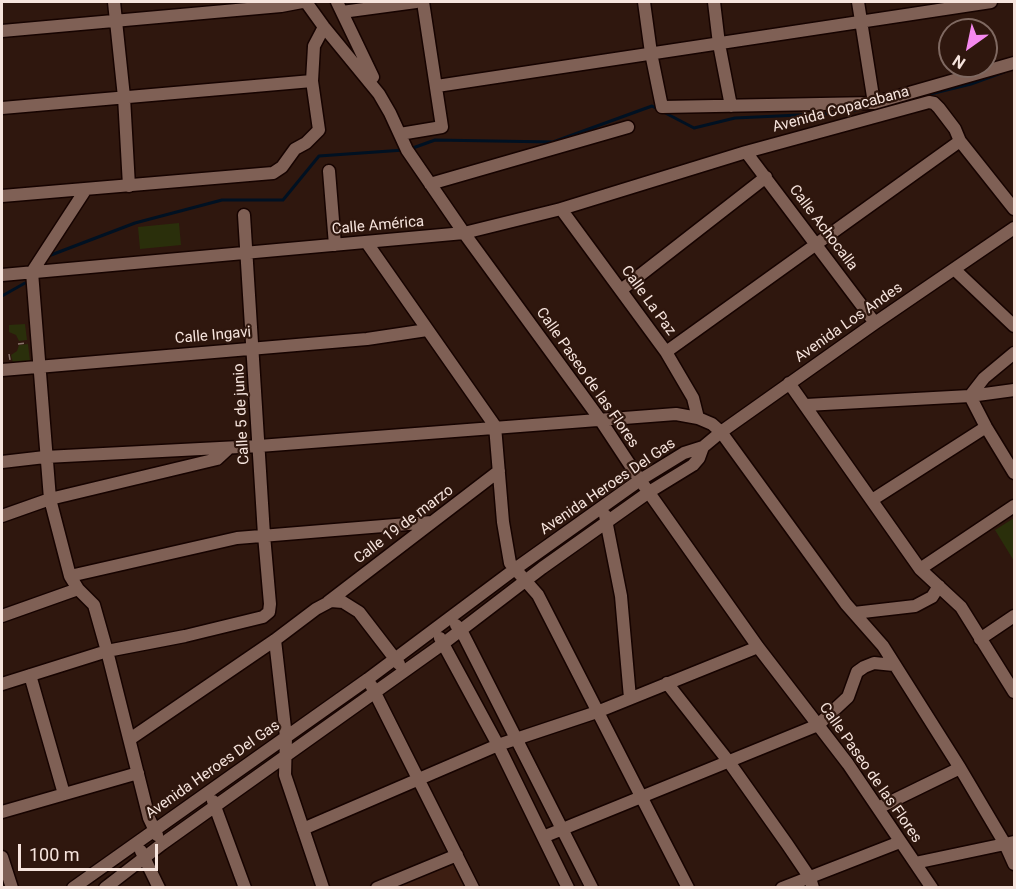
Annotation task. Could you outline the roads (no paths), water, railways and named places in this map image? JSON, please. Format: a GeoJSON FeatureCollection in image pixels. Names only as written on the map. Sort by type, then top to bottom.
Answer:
{"type":"FeatureCollection","features":[{"type":"Feature","properties":{"kind":"street"},"geometry":{"type":"LineString","coordinates":[[114,2],[124,97],[129,186]]}},
{"type":"Feature","properties":{"kind":"street"},"geometry":{"type":"LineString","coordinates":[[2,30],[281,6],[304,2]]}},
{"type":"Feature","properties":{"kind":"street","name":"Calle Paseo de las Flores"},"geometry":{"type":"LineString","coordinates":[[304,2],[376,90],[407,150],[464,233],[599,418],[758,647],[848,764],[932,888]]}},
{"type":"Feature","properties":{"kind":"street"},"geometry":{"type":"LineString","coordinates":[[376,90],[373,76],[339,7],[416,2]]}},
{"type":"Feature","properties":{"kind":"street"},"geometry":{"type":"LineString","coordinates":[[400,134],[442,126],[423,2]]}},
{"type":"Feature","properties":{"kind":"street"},"geometry":{"type":"LineString","coordinates":[[644,2],[662,107],[874,103],[1014,63]]}},
{"type":"Feature","properties":{"kind":"street"},"geometry":{"type":"LineString","coordinates":[[714,2],[719,44],[731,106]]}},
{"type":"Feature","properties":{"kind":"street"},"geometry":{"type":"LineString","coordinates":[[858,2],[874,103]]}},
{"type":"Feature","properties":{"kind":"street"},"geometry":{"type":"LineString","coordinates":[[437,86],[991,2]]}},
{"type":"Feature","properties":{"kind":"street"},"geometry":{"type":"LineString","coordinates":[[2,196],[273,173],[282,167],[295,149],[306,143],[319,130],[312,81],[314,46],[324,27]]}},
{"type":"Feature","properties":{"kind":"street"},"geometry":{"type":"LineString","coordinates":[[2,108],[312,81]]}},
{"type":"Feature","properties":{"kind":"street","name":"Avenida Copacabana"},"geometry":{"type":"LineString","coordinates":[[746,152],[928,102],[937,105],[955,129],[960,141],[1014,209]]}},
{"type":"Feature","properties":{"kind":"street"},"geometry":{"type":"LineString","coordinates":[[430,184],[628,127]]}},
{"type":"Feature","properties":{"kind":"street"},"geometry":{"type":"LineString","coordinates":[[666,352],[960,141]]}},
{"type":"Feature","properties":{"kind":"street","name":"Calle Achocalla"},"geometry":{"type":"LineString","coordinates":[[746,152],[817,243],[875,323]]}},
{"type":"Feature","properties":{"kind":"street","name":"Calle América"},"geometry":{"type":"LineString","coordinates":[[2,275],[464,233],[561,209],[746,152]]}},
{"type":"Feature","properties":{"kind":"street"},"geometry":{"type":"LineString","coordinates":[[329,171],[335,245]]}},
{"type":"Feature","properties":{"kind":"street"},"geometry":{"type":"LineString","coordinates":[[621,290],[766,177]]}},
{"type":"Feature","properties":{"kind":"street"},"geometry":{"type":"LineString","coordinates":[[86,189],[32,272],[45,457],[50,499],[70,576],[78,589],[94,605],[153,830],[162,844]]}},
{"type":"Feature","properties":{"kind":"street","name":"Calle La Paz"},"geometry":{"type":"LineString","coordinates":[[561,209],[666,352],[693,398],[698,418]]}},
{"type":"Feature","properties":{"kind":"street","name":"Calle 5 de junio"},"geometry":{"type":"LineString","coordinates":[[107,651],[185,636],[263,617],[269,612],[244,215]]}},
{"type":"Feature","properties":{"kind":"street","name":"Avenida Los Andes"},"geometry":{"type":"LineString","coordinates":[[703,447],[789,383],[1014,228]]}},
{"type":"Feature","properties":{"kind":"street"},"geometry":{"type":"LineString","coordinates":[[368,243],[495,426],[510,563],[538,595],[688,888]]}},
{"type":"Feature","properties":{"kind":"street"},"geometry":{"type":"LineString","coordinates":[[954,269],[1014,326]]}},
{"type":"Feature","properties":{"kind":"street","name":"Calle Ingavi"},"geometry":{"type":"LineString","coordinates":[[2,370],[366,339],[427,330]]}},
{"type":"Feature","properties":{"kind":"street"},"geometry":{"type":"LineString","coordinates":[[970,396],[984,378],[1014,353]]}},
{"type":"Feature","properties":{"kind":"street"},"geometry":{"type":"LineString","coordinates":[[789,383],[920,569],[961,607],[1014,692]]}},
{"type":"Feature","properties":{"kind":"street"},"geometry":{"type":"LineString","coordinates":[[806,405],[970,396],[1014,390]]}},
{"type":"Feature","properties":{"kind":"street"},"geometry":{"type":"LineString","coordinates":[[970,396],[1014,473]]}},
{"type":"Feature","properties":{"kind":"street"},"geometry":{"type":"LineString","coordinates":[[2,462],[45,457],[259,446],[599,418],[676,414],[698,418],[712,424],[721,432],[854,614],[883,646],[1010,843],[1014,864]]}},
{"type":"Feature","properties":{"kind":"street"},"geometry":{"type":"LineString","coordinates":[[872,500],[986,427]]}},
{"type":"Feature","properties":{"kind":"street","name":"Avenida Heroes Del Gas"},"geometry":{"type":"LineString","coordinates":[[73,888],[368,680],[515,569],[640,480],[684,453],[703,447]]}},
{"type":"Feature","properties":{"kind":"street","name":"Avenida Heroes Del Gas"},"geometry":{"type":"LineString","coordinates":[[105,888],[162,844],[444,643],[607,522],[649,492],[693,465],[699,458],[703,447]]}},
{"type":"Feature","properties":{"kind":"street"},"geometry":{"type":"LineString","coordinates":[[2,516],[50,499],[218,459],[230,448]]}},
{"type":"Feature","properties":{"kind":"street","name":"Calle 19 de marzo"},"geometry":{"type":"LineString","coordinates":[[130,739],[327,602],[499,471]]}},
{"type":"Feature","properties":{"kind":"street"},"geometry":{"type":"LineString","coordinates":[[920,569],[1014,506]]}},
{"type":"Feature","properties":{"kind":"street"},"geometry":{"type":"LineString","coordinates":[[603,507],[621,596],[630,698]]}},
{"type":"Feature","properties":{"kind":"street"},"geometry":{"type":"LineString","coordinates":[[70,576],[237,538],[432,522]]}},
{"type":"Feature","properties":{"kind":"street"},"geometry":{"type":"LineString","coordinates":[[854,614],[915,606],[932,597],[939,586]]}},
{"type":"Feature","properties":{"kind":"street"},"geometry":{"type":"LineString","coordinates":[[2,616],[78,589]]}},
{"type":"Feature","properties":{"kind":"street"},"geometry":{"type":"LineString","coordinates":[[327,602],[339,601],[354,607],[404,671]]}},
{"type":"Feature","properties":{"kind":"street"},"geometry":{"type":"LineString","coordinates":[[980,639],[1014,616]]}},
{"type":"Feature","properties":{"kind":"street"},"geometry":{"type":"LineString","coordinates":[[450,618],[460,630],[592,888]]}},
{"type":"Feature","properties":{"kind":"street"},"geometry":{"type":"LineString","coordinates":[[435,630],[498,745],[568,888]]}},
{"type":"Feature","properties":{"kind":"street"},"geometry":{"type":"LineString","coordinates":[[274,640],[286,737],[285,776],[323,888]]}},
{"type":"Feature","properties":{"kind":"street"},"geometry":{"type":"LineString","coordinates":[[303,829],[498,745],[597,712],[758,647]]}},
{"type":"Feature","properties":{"kind":"street"},"geometry":{"type":"LineString","coordinates":[[2,684],[107,651]]}},
{"type":"Feature","properties":{"kind":"street"},"geometry":{"type":"LineString","coordinates":[[543,837],[818,725],[848,697],[857,672],[874,663],[894,665]]}},
{"type":"Feature","properties":{"kind":"street"},"geometry":{"type":"LineString","coordinates":[[30,675],[64,794]]}},
{"type":"Feature","properties":{"kind":"street"},"geometry":{"type":"LineString","coordinates":[[368,680],[472,888]]}},
{"type":"Feature","properties":{"kind":"street"},"geometry":{"type":"LineString","coordinates":[[667,683],[729,762],[812,883]]}},
{"type":"Feature","properties":{"kind":"street"},"geometry":{"type":"LineString","coordinates":[[878,808],[960,768]]}},
{"type":"Feature","properties":{"kind":"street"},"geometry":{"type":"LineString","coordinates":[[2,812],[138,773]]}},
{"type":"Feature","properties":{"kind":"street"},"geometry":{"type":"LineString","coordinates":[[208,793],[216,806],[245,888]]}},
{"type":"Feature","properties":{"kind":"street"},"geometry":{"type":"LineString","coordinates":[[136,842],[159,888]]}},
{"type":"Feature","properties":{"kind":"street"},"geometry":{"type":"LineString","coordinates":[[782,888],[812,883],[900,842]]}},
{"type":"Feature","properties":{"kind":"street"},"geometry":{"type":"LineString","coordinates":[[915,863],[1010,843]]}},
{"type":"Feature","properties":{"kind":"street"},"geometry":{"type":"LineString","coordinates":[[377,888],[457,855]]}},
{"type":"Feature","properties":{"kind":"street"},"geometry":{"type":"LineString","coordinates":[[2,857],[12,888]]}},
{"type":"Feature","properties":{"kind":"waterway"},"geometry":{"type":"LineString","coordinates":[[910,99],[971,84],[1004,72]]}},
{"type":"Feature","properties":{"kind":"waterway"},"geometry":{"type":"LineString","coordinates":[[410,149],[435,140],[553,142],[652,106],[694,128],[735,118],[842,113],[862,109]]}},
{"type":"Feature","properties":{"kind":"waterway"},"geometry":{"type":"LineString","coordinates":[[51,255],[135,223],[222,200],[283,200],[319,156],[404,150]]}},
{"type":"Feature","properties":{"kind":"waterway"},"geometry":{"type":"LineString","coordinates":[[2,296],[25,283]]}}]}
